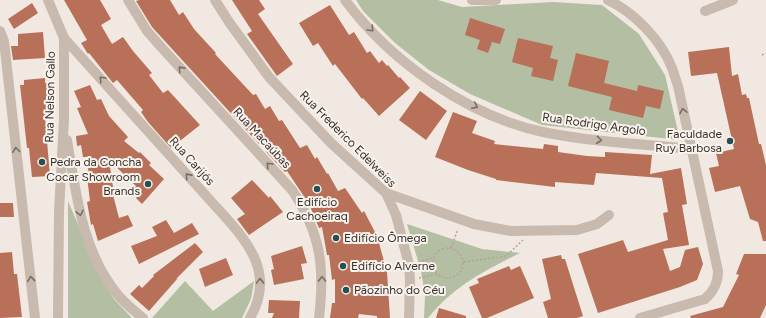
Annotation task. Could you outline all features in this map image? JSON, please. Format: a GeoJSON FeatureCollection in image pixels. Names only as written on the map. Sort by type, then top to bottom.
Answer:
{"type":"FeatureCollection","features":[{"type":"Feature","properties":{"kind":"street","name":"Rua Nelson Gallo"},"geometry":{"type":"LineString","coordinates":[[48,0],[64,38],[64,120],[59,211],[58,318]]}},
{"type":"Feature","properties":{"kind":"street","name":"Rua Macaúbas"},"geometry":{"type":"LineString","coordinates":[[128,0],[135,13],[152,36],[292,190],[301,203],[315,232],[319,250],[322,273],[322,295],[318,318]]}},
{"type":"Feature","properties":{"kind":"street","name":"Rua Frederico Edelweiss"},"geometry":{"type":"LineString","coordinates":[[215,0],[269,77],[331,143],[386,193],[396,215],[409,265],[409,318]]}},
{"type":"Feature","properties":{"kind":"street","name":"Rua Rodrigo Argolo"},"geometry":{"type":"LineString","coordinates":[[345,0],[372,31],[401,59],[445,90],[492,114],[536,130],[568,136],[691,149]]}},
{"type":"Feature","properties":{"kind":"street"},"geometry":{"type":"LineString","coordinates":[[472,0],[496,0]]}},
{"type":"Feature","properties":{"kind":"street"},"geometry":{"type":"LineString","coordinates":[[608,0],[622,3],[629,13],[656,41],[672,68],[678,86],[718,271],[718,279],[711,293],[705,298],[640,318]]}},
{"type":"Feature","properties":{"kind":"street"},"geometry":{"type":"LineString","coordinates":[[705,11],[733,0]]}},
{"type":"Feature","properties":{"kind":"street"},"geometry":{"type":"LineString","coordinates":[[0,31],[4,42],[35,318]]}},
{"type":"Feature","properties":{"kind":"street","name":"Rua Carijós"},"geometry":{"type":"LineString","coordinates":[[64,38],[209,199],[252,253],[258,266],[261,279],[260,291],[250,318]]}},
{"type":"Feature","properties":{"kind":"street"},"geometry":{"type":"LineString","coordinates":[[64,120],[82,222],[90,245],[100,268],[118,295],[143,318]]}},
{"type":"Feature","properties":{"kind":"street"},"geometry":{"type":"LineString","coordinates":[[386,193],[462,220],[499,230],[577,230],[597,224],[609,215]]}},
{"type":"Feature","properties":{"kind":"path"},"geometry":{"type":"LineString","coordinates":[[762,55],[766,52]]}},
{"type":"Feature","properties":{"kind":"path"},"geometry":{"type":"LineString","coordinates":[[451,248],[462,220]]}},
{"type":"Feature","properties":{"kind":"path"},"geometry":{"type":"LineString","coordinates":[[464,262],[506,256],[532,231]]}},
{"type":"Feature","properties":{"kind":"path"},"geometry":{"type":"LineString","coordinates":[[451,248],[460,253],[464,262],[462,271],[455,278],[445,279],[437,274],[433,266],[434,258],[442,249],[451,248]]}},
{"type":"Feature","properties":{"kind":"path"},"geometry":{"type":"LineString","coordinates":[[409,265],[434,258]]}},
{"type":"Feature","properties":{"kind":"path"},"geometry":{"type":"LineString","coordinates":[[410,280],[437,274]]}},
{"type":"Feature","properties":{"kind":"green space"},"geometry":{"type":"Polygon","coordinates":[[[356,0],[438,0],[462,7],[553,2],[602,5],[639,34],[665,75],[680,140],[542,125],[470,94],[429,70],[395,43],[363,11],[356,0]]]}},
{"type":"Feature","properties":{"kind":"green space"},"geometry":{"type":"Polygon","coordinates":[[[68,201],[100,276],[114,299],[132,318],[68,318],[68,201]]]}},
{"type":"Feature","properties":{"kind":"green space"},"geometry":{"type":"Polygon","coordinates":[[[407,224],[482,249],[520,253],[470,280],[448,297],[428,318],[424,318],[425,295],[421,271],[407,224]]]}},
{"type":"Feature","properties":{"kind":"green space"},"geometry":{"type":"Polygon","coordinates":[[[185,281],[213,311],[254,281],[251,299],[242,318],[152,318],[185,281]]]}},
{"type":"Feature","properties":{"kind":"building"},"geometry":{"type":"Polygon","coordinates":[[[64,0],[100,0],[111,19],[101,25],[112,44],[123,37],[152,73],[149,75],[163,93],[168,90],[200,125],[171,148],[148,122],[141,112],[143,110],[117,80],[113,83],[89,53],[88,54],[81,43],[87,40],[64,0]]]}},
{"type":"Feature","properties":{"kind":"building"},"geometry":{"type":"Polygon","coordinates":[[[170,0],[179,15],[183,12],[194,29],[216,53],[215,54],[253,95],[256,94],[265,109],[270,106],[279,121],[282,120],[300,148],[307,145],[315,159],[317,157],[327,174],[328,173],[338,191],[345,188],[362,213],[364,211],[377,236],[387,272],[390,318],[377,318],[377,316],[359,314],[358,318],[330,318],[332,303],[335,303],[335,279],[332,280],[329,255],[327,255],[322,227],[319,228],[309,204],[287,171],[285,172],[267,153],[261,143],[259,144],[152,27],[136,1],[170,0]]]}},
{"type":"Feature","properties":{"kind":"building"},"geometry":{"type":"Polygon","coordinates":[[[232,0],[259,0],[265,9],[258,14],[293,64],[277,76],[247,34],[252,31],[232,0]]]}},
{"type":"Feature","properties":{"kind":"building"},"geometry":{"type":"Polygon","coordinates":[[[32,3],[38,13],[14,29],[8,19],[32,3]]]}},
{"type":"Feature","properties":{"kind":"building"},"geometry":{"type":"Polygon","coordinates":[[[330,5],[349,35],[354,32],[367,53],[370,51],[379,63],[382,60],[410,88],[379,116],[363,98],[362,99],[335,64],[333,66],[318,43],[313,46],[299,23],[330,5]]]}},
{"type":"Feature","properties":{"kind":"building"},"geometry":{"type":"Polygon","coordinates":[[[470,18],[505,29],[500,44],[492,42],[488,53],[477,49],[480,40],[465,35],[470,18]]]}},
{"type":"Feature","properties":{"kind":"building"},"geometry":{"type":"Polygon","coordinates":[[[43,32],[45,58],[13,60],[11,46],[18,46],[18,34],[43,32]]]}},
{"type":"Feature","properties":{"kind":"building"},"geometry":{"type":"Polygon","coordinates":[[[518,38],[553,46],[550,58],[558,60],[553,81],[531,76],[533,68],[512,62],[518,38]]]}},
{"type":"Feature","properties":{"kind":"building"},"geometry":{"type":"Polygon","coordinates":[[[729,47],[732,76],[738,74],[742,95],[746,94],[747,98],[749,98],[759,144],[761,144],[766,165],[766,241],[763,241],[758,222],[750,219],[740,186],[715,192],[709,168],[719,166],[716,153],[734,149],[717,73],[691,76],[688,52],[729,47]]]}},
{"type":"Feature","properties":{"kind":"building"},"geometry":{"type":"Polygon","coordinates":[[[576,53],[609,61],[604,83],[637,91],[638,85],[664,91],[660,109],[646,106],[643,118],[609,110],[612,97],[568,86],[576,53]]]}},
{"type":"Feature","properties":{"kind":"building"},"geometry":{"type":"Polygon","coordinates":[[[45,78],[45,83],[48,83],[51,110],[48,111],[48,116],[45,117],[50,176],[32,177],[29,148],[27,148],[20,85],[24,85],[24,80],[45,78]]]}},
{"type":"Feature","properties":{"kind":"building"},"geometry":{"type":"Polygon","coordinates":[[[90,85],[97,100],[101,99],[109,116],[128,137],[124,141],[139,153],[140,152],[151,163],[149,165],[164,179],[142,204],[136,198],[138,195],[132,189],[136,186],[109,160],[113,187],[111,187],[119,218],[128,215],[133,226],[98,241],[93,224],[91,225],[87,202],[90,201],[87,177],[89,177],[87,157],[83,157],[81,145],[77,146],[76,136],[88,134],[77,108],[81,107],[74,91],[90,85]]]}},
{"type":"Feature","properties":{"kind":"building"},"geometry":{"type":"Polygon","coordinates":[[[420,91],[447,111],[426,140],[399,120],[420,91]]]}},
{"type":"Feature","properties":{"kind":"building"},"geometry":{"type":"Polygon","coordinates":[[[453,112],[477,121],[472,133],[495,141],[494,144],[543,149],[544,144],[558,146],[558,152],[587,156],[605,157],[605,152],[652,155],[650,174],[681,168],[687,204],[682,205],[689,245],[663,249],[670,271],[680,267],[685,250],[698,247],[703,264],[697,280],[680,287],[598,313],[578,254],[623,240],[628,252],[668,240],[663,213],[668,212],[662,178],[596,173],[594,185],[555,182],[555,187],[496,180],[435,157],[453,112]]]}},
{"type":"Feature","properties":{"kind":"building"},"geometry":{"type":"Polygon","coordinates":[[[252,180],[269,198],[270,196],[283,212],[249,235],[237,219],[245,214],[231,198],[252,180]]]}},
{"type":"Feature","properties":{"kind":"building"},"geometry":{"type":"Polygon","coordinates":[[[0,203],[13,203],[14,217],[0,217],[0,203]]]}},
{"type":"Feature","properties":{"kind":"building"},"geometry":{"type":"Polygon","coordinates":[[[166,220],[174,233],[192,223],[199,234],[139,264],[131,246],[157,236],[152,227],[166,220]]]}},
{"type":"Feature","properties":{"kind":"building"},"geometry":{"type":"Polygon","coordinates":[[[195,243],[203,252],[176,279],[178,278],[149,311],[130,294],[139,285],[142,288],[154,276],[153,275],[195,243]]]}},
{"type":"Feature","properties":{"kind":"building"},"geometry":{"type":"Polygon","coordinates":[[[302,246],[307,263],[301,264],[304,279],[274,285],[271,270],[274,269],[271,256],[302,246]]]}},
{"type":"Feature","properties":{"kind":"building"},"geometry":{"type":"Polygon","coordinates":[[[12,252],[14,274],[17,274],[22,317],[0,318],[0,253],[12,252]]]}},
{"type":"Feature","properties":{"kind":"building"},"geometry":{"type":"Polygon","coordinates":[[[744,254],[766,254],[766,305],[760,318],[691,318],[690,316],[723,307],[739,275],[736,274],[744,254]]]}},
{"type":"Feature","properties":{"kind":"building"},"geometry":{"type":"Polygon","coordinates":[[[561,255],[562,259],[565,259],[583,316],[577,318],[548,318],[543,302],[551,299],[542,259],[561,255]]]}},
{"type":"Feature","properties":{"kind":"building"},"geometry":{"type":"Polygon","coordinates":[[[226,258],[233,275],[205,287],[199,269],[226,258]]]}},
{"type":"Feature","properties":{"kind":"building"},"geometry":{"type":"Polygon","coordinates":[[[509,266],[511,270],[520,266],[534,298],[487,318],[482,318],[469,287],[479,283],[477,279],[509,266]]]}},
{"type":"Feature","properties":{"kind":"building"},"geometry":{"type":"Polygon","coordinates":[[[269,300],[300,301],[299,318],[272,318],[274,313],[268,313],[269,300]]]}},
{"type":"Feature","properties":{"kind":"building"},"geometry":{"type":"Polygon","coordinates":[[[439,308],[466,316],[466,318],[436,318],[439,308]]]}},
{"type":"Feature","properties":{"kind":"place","name":"Faculdade Ruy Barbosa"},"geometry":{"type":"Point","coordinates":[730,141]}},
{"type":"Feature","properties":{"kind":"place","name":"Pedra da Concha"},"geometry":{"type":"Point","coordinates":[42,162]}},
{"type":"Feature","properties":{"kind":"place","name":"Cocar Showroom Brands"},"geometry":{"type":"Point","coordinates":[148,184]}},
{"type":"Feature","properties":{"kind":"place","name":"Edifício Cachoeiraq"},"geometry":{"type":"Point","coordinates":[317,189]}},
{"type":"Feature","properties":{"kind":"place","name":"Edifício Ômega"},"geometry":{"type":"Point","coordinates":[336,238]}},
{"type":"Feature","properties":{"kind":"place","name":"Edifício Alverne"},"geometry":{"type":"Point","coordinates":[343,266]}},
{"type":"Feature","properties":{"kind":"place","name":"Pãozinho do Céu"},"geometry":{"type":"Point","coordinates":[346,290]}}]}
